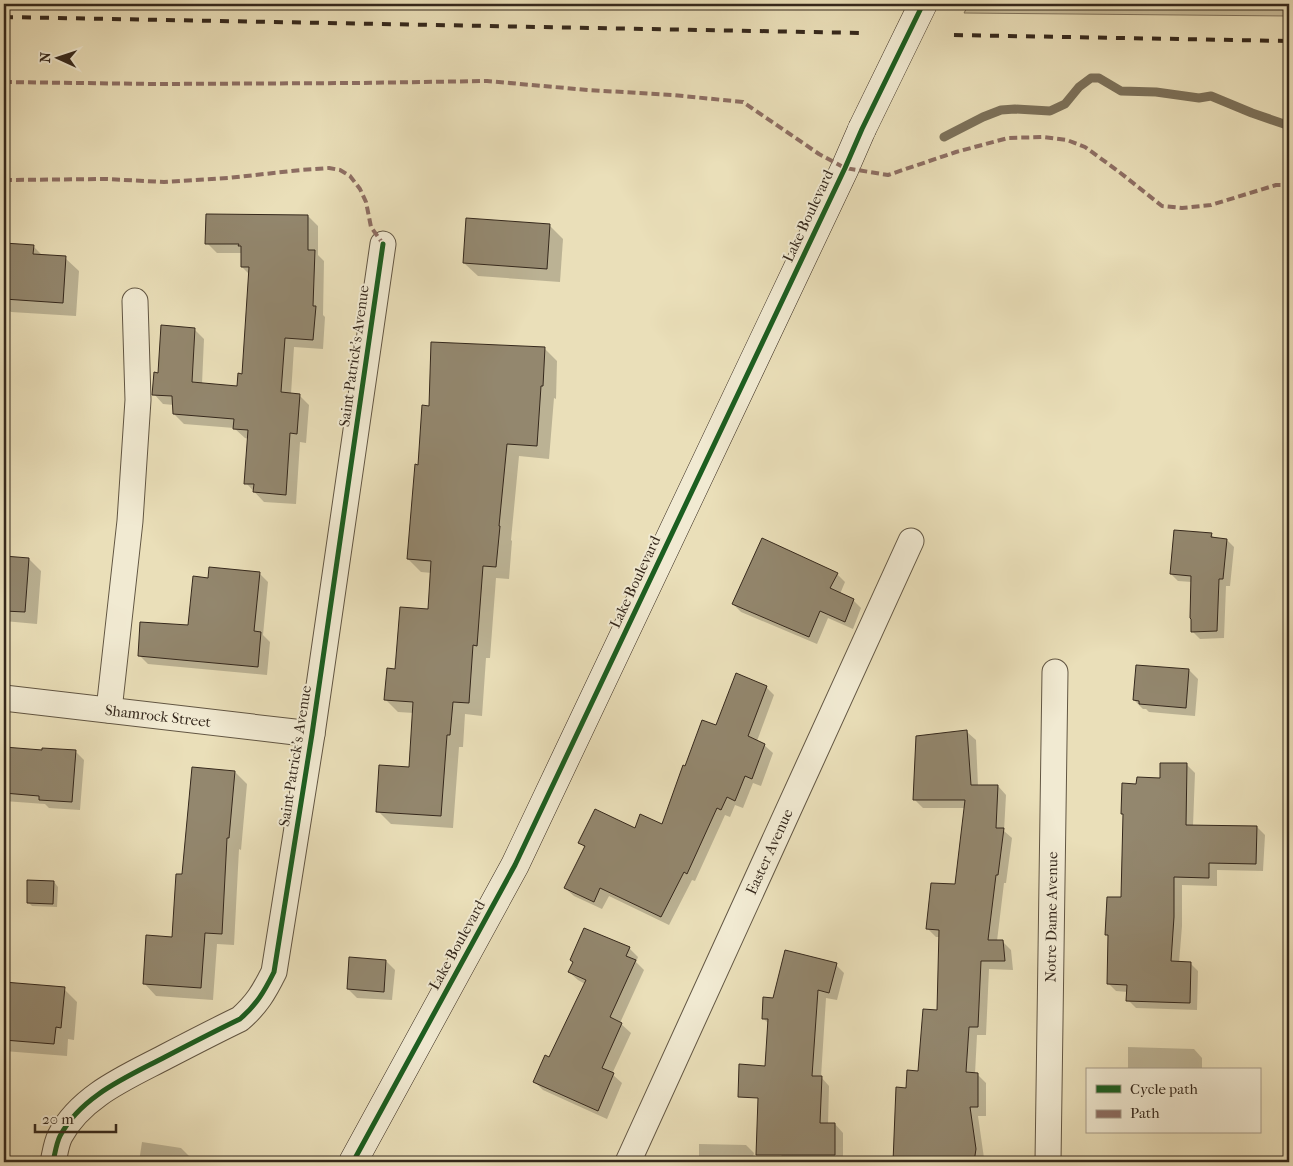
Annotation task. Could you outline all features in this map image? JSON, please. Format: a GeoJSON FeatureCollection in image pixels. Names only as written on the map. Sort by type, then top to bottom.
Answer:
{"type":"FeatureCollection","features":[{"type":"Feature","properties":{"kind":"main road","name":"Lake Boulevard"},"geometry":{"type":"LineString","coordinates":[[353,1162],[515,865],[862,129],[923,4]]}},
{"type":"Feature","properties":{"kind":"street","name":"Saint Patrick's Avenue"},"geometry":{"type":"LineString","coordinates":[[54,1162],[59,1138],[82,1107],[130,1076],[240,1018],[252,1008],[262,995],[274,972],[312,734],[383,244]]}},
{"type":"Feature","properties":{"kind":"street"},"geometry":{"type":"LineString","coordinates":[[109,710],[131,512],[138,400],[135,301]]}},
{"type":"Feature","properties":{"kind":"street","name":"Easter Avenue"},"geometry":{"type":"LineString","coordinates":[[628,1162],[911,541]]}},
{"type":"Feature","properties":{"kind":"street","name":"Notre Dame Avenue"},"geometry":{"type":"LineString","coordinates":[[1048,1162],[1055,672]]}},
{"type":"Feature","properties":{"kind":"street","name":"Shamrock Street"},"geometry":{"type":"LineString","coordinates":[[4,698],[312,734]]}},
{"type":"Feature","properties":{"kind":"shaded area"},"geometry":{"type":"Polygon","coordinates":[[[969,4],[1289,4],[1289,16],[964,13],[969,4]]]}},
{"type":"Feature","properties":{"kind":"building"},"geometry":{"type":"Polygon","coordinates":[[[206,214],[308,215],[308,250],[315,250],[313,306],[316,306],[313,340],[285,338],[281,392],[300,394],[297,434],[290,433],[286,495],[253,492],[254,484],[244,484],[248,430],[233,429],[234,419],[173,414],[172,396],[152,395],[154,372],[158,373],[161,325],[195,328],[192,382],[237,386],[238,373],[242,374],[249,267],[241,267],[241,246],[238,246],[239,244],[205,244],[206,214]]]}},
{"type":"Feature","properties":{"kind":"building"},"geometry":{"type":"Polygon","coordinates":[[[466,218],[550,224],[547,269],[463,263],[466,218]]]}},
{"type":"Feature","properties":{"kind":"building"},"geometry":{"type":"Polygon","coordinates":[[[4,243],[34,245],[33,254],[66,256],[63,303],[4,299],[4,243]]]}},
{"type":"Feature","properties":{"kind":"building"},"geometry":{"type":"Polygon","coordinates":[[[431,342],[545,347],[537,446],[507,444],[496,567],[483,566],[477,646],[473,645],[469,703],[453,702],[450,735],[447,735],[441,816],[376,812],[379,765],[409,767],[413,702],[384,700],[387,668],[395,669],[400,607],[428,609],[431,561],[407,559],[415,464],[418,465],[422,405],[429,406],[431,342]]]}},
{"type":"Feature","properties":{"kind":"building"},"geometry":{"type":"Polygon","coordinates":[[[1174,530],[1212,533],[1211,537],[1227,539],[1223,579],[1219,579],[1217,631],[1191,632],[1191,576],[1170,574],[1174,530]]]}},
{"type":"Feature","properties":{"kind":"building"},"geometry":{"type":"Polygon","coordinates":[[[762,538],[838,573],[830,588],[854,599],[845,622],[820,611],[809,637],[732,604],[762,538]]]}},
{"type":"Feature","properties":{"kind":"building"},"geometry":{"type":"Polygon","coordinates":[[[4,556],[29,558],[25,612],[4,611],[4,556]]]}},
{"type":"Feature","properties":{"kind":"building"},"geometry":{"type":"Polygon","coordinates":[[[209,567],[260,572],[254,631],[261,632],[258,667],[138,656],[140,622],[188,625],[193,576],[208,578],[209,567]]]}},
{"type":"Feature","properties":{"kind":"building"},"geometry":{"type":"Polygon","coordinates":[[[1136,665],[1189,669],[1186,708],[1139,704],[1139,701],[1133,700],[1136,665]]]}},
{"type":"Feature","properties":{"kind":"building"},"geometry":{"type":"Polygon","coordinates":[[[736,673],[767,686],[748,736],[765,744],[752,779],[745,776],[735,801],[727,797],[721,810],[717,808],[687,874],[684,872],[661,917],[600,888],[594,902],[564,888],[585,846],[578,843],[595,809],[635,828],[640,814],[662,824],[683,765],[685,766],[702,720],[716,725],[736,673]]]}},
{"type":"Feature","properties":{"kind":"building"},"geometry":{"type":"Polygon","coordinates":[[[967,730],[971,785],[998,785],[996,828],[1004,828],[988,940],[1003,940],[1005,961],[981,961],[978,1027],[969,1027],[966,1072],[978,1073],[978,1107],[970,1107],[976,1149],[974,1162],[893,1162],[896,1087],[906,1088],[907,1070],[918,1071],[923,1009],[937,1010],[939,930],[926,929],[931,883],[955,884],[965,800],[913,800],[916,736],[967,730]]]}},
{"type":"Feature","properties":{"kind":"building"},"geometry":{"type":"Polygon","coordinates":[[[4,747],[76,750],[72,802],[39,800],[39,796],[4,793],[4,747]]]}},
{"type":"Feature","properties":{"kind":"building"},"geometry":{"type":"Polygon","coordinates":[[[1160,763],[1187,763],[1186,825],[1257,826],[1256,864],[1209,863],[1209,878],[1174,877],[1171,961],[1191,962],[1190,1003],[1126,1001],[1127,985],[1107,984],[1108,935],[1105,935],[1107,897],[1121,897],[1122,783],[1136,784],[1137,777],[1160,778],[1160,763]]]}},
{"type":"Feature","properties":{"kind":"building"},"geometry":{"type":"Polygon","coordinates":[[[192,767],[235,771],[229,838],[227,838],[222,934],[205,933],[201,988],[143,984],[146,935],[172,937],[176,874],[182,874],[192,767]]]}},
{"type":"Feature","properties":{"kind":"building"},"geometry":{"type":"Polygon","coordinates":[[[27,880],[54,881],[53,904],[27,903],[27,880]]]}},
{"type":"Feature","properties":{"kind":"building"},"geometry":{"type":"Polygon","coordinates":[[[584,928],[630,947],[626,956],[636,960],[610,1017],[622,1023],[602,1068],[614,1073],[598,1111],[533,1082],[545,1055],[549,1057],[586,980],[568,972],[573,962],[570,960],[584,928]]]}},
{"type":"Feature","properties":{"kind":"building"},"geometry":{"type":"Polygon","coordinates":[[[785,950],[837,963],[829,993],[818,990],[812,1076],[822,1076],[820,1123],[835,1123],[835,1155],[756,1155],[758,1098],[738,1097],[739,1064],[765,1066],[768,1019],[762,1019],[763,997],[773,998],[785,950]]]}},
{"type":"Feature","properties":{"kind":"building"},"geometry":{"type":"Polygon","coordinates":[[[349,957],[386,960],[384,992],[347,989],[349,957]]]}},
{"type":"Feature","properties":{"kind":"building"},"geometry":{"type":"Polygon","coordinates":[[[4,982],[65,987],[61,1028],[56,1027],[54,1044],[4,1040],[4,982]]]}},
{"type":"Feature","properties":{"kind":"waterway"},"geometry":{"type":"LineString","coordinates":[[944,137],[1001,110],[1050,111],[1065,104],[1079,87],[1091,78],[1099,78],[1121,91],[1156,92],[1199,98],[1211,96],[1252,113],[1284,124],[1289,123]]}},
{"type":"Feature","properties":{"kind":"railway"},"geometry":{"type":"LineString","coordinates":[[4,17],[864,33]]}},
{"type":"Feature","properties":{"kind":"railway"},"geometry":{"type":"LineString","coordinates":[[954,35],[1289,41]]}},
{"type":"Feature","properties":{"kind":"marked path"},"geometry":{"type":"LineString","coordinates":[[4,82],[155,84],[487,81],[673,95],[743,102],[819,154],[845,168],[888,175],[956,152],[1008,138],[1043,137],[1067,140],[1085,147],[1162,206],[1182,208],[1211,205],[1276,185],[1289,185]]}},
{"type":"Feature","properties":{"kind":"marked path"},"geometry":{"type":"LineString","coordinates":[[4,180],[107,179],[164,182],[329,168],[340,170],[350,176],[360,189],[366,202],[371,227],[383,244]]}},
{"type":"Feature","properties":{"kind":"cycle path"},"geometry":{"type":"LineString","coordinates":[[353,1162],[515,865],[862,129],[923,4]]}},
{"type":"Feature","properties":{"kind":"cycle path"},"geometry":{"type":"LineString","coordinates":[[53,1162],[60,1136],[69,1122],[92,1099],[121,1080],[240,1019],[260,997],[274,972],[312,734],[383,244]]}}]}
